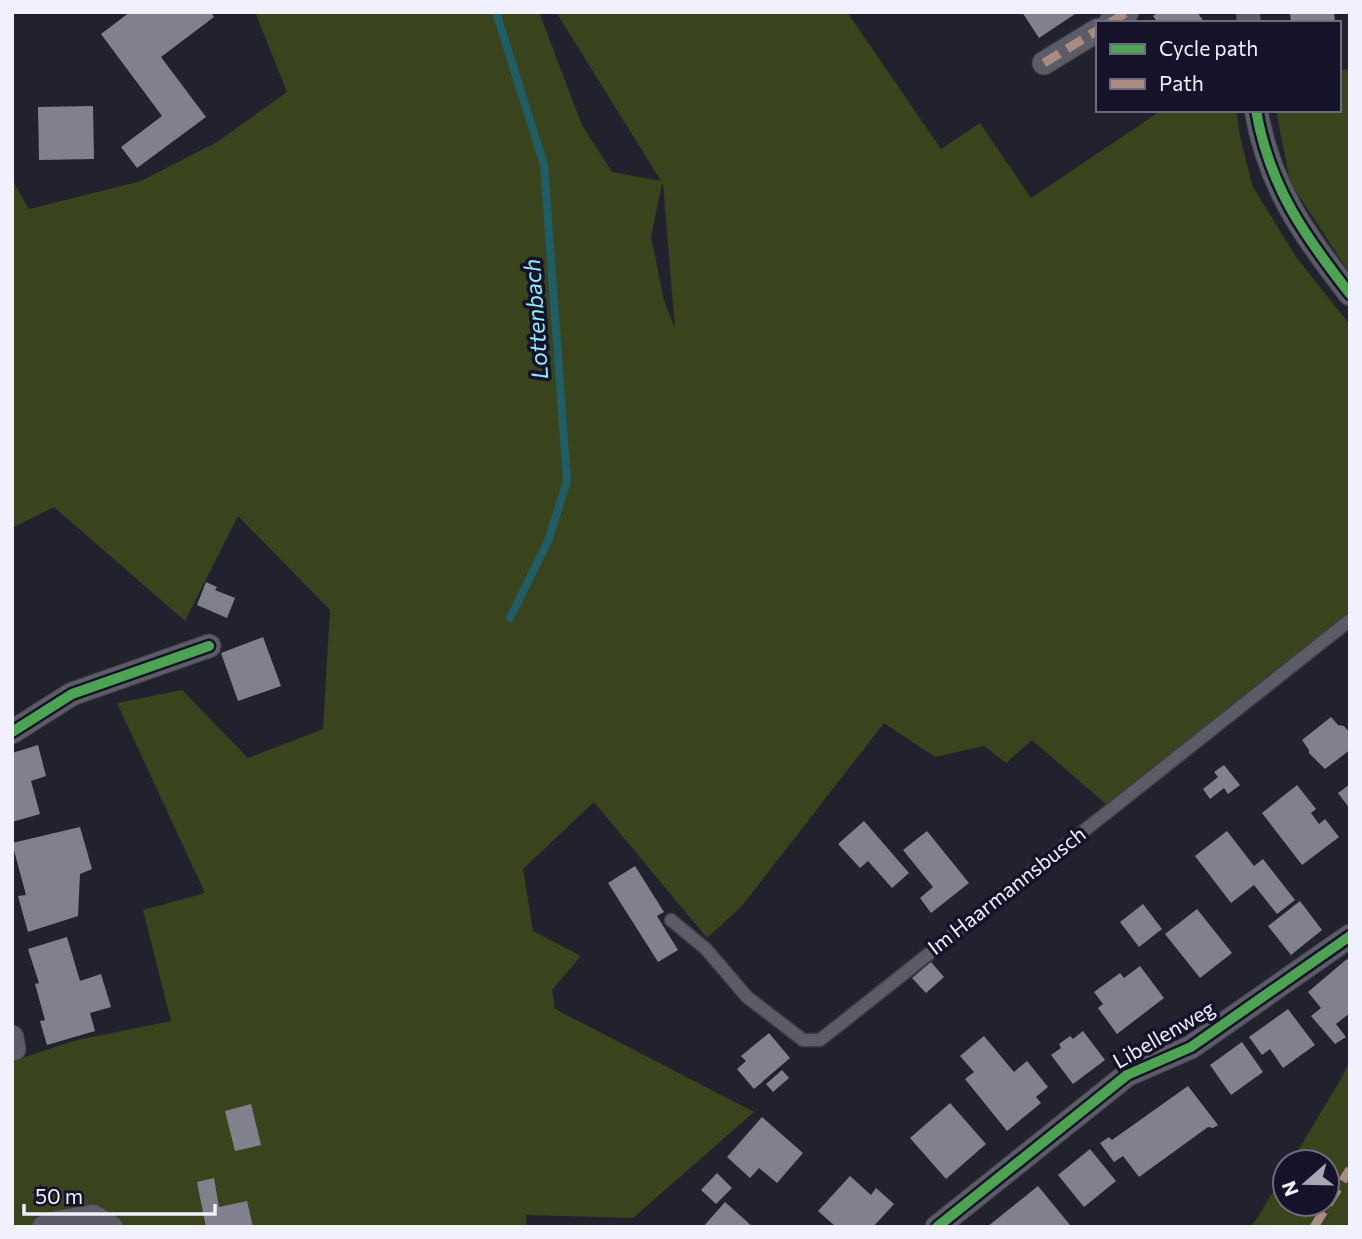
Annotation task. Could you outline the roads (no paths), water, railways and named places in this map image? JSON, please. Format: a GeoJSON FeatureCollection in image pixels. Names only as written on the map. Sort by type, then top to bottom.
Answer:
{"type":"FeatureCollection","features":[{"type":"Feature","properties":{"kind":"street"},"geometry":{"type":"LineString","coordinates":[[1044,63],[1096,31]]}},
{"type":"Feature","properties":{"kind":"street"},"geometry":{"type":"LineString","coordinates":[[1256,112],[1271,171],[1288,206],[1309,242],[1350,294]]}},
{"type":"Feature","properties":{"kind":"street"},"geometry":{"type":"LineString","coordinates":[[12,732],[72,694],[209,646]]}},
{"type":"Feature","properties":{"kind":"street","name":"Libellenweg"},"geometry":{"type":"LineString","coordinates":[[937,1227],[1128,1075],[1191,1047],[1350,936]]}},
{"type":"Feature","properties":{"kind":"street"},"geometry":{"type":"LineString","coordinates":[[44,1227],[49,1223],[93,1216],[111,1227]]}},
{"type":"Feature","properties":{"kind":"lane","name":"Im Haarmannsbusch"},"geometry":{"type":"LineString","coordinates":[[671,920],[706,949],[747,997],[803,1040],[820,1040],[1350,620]]}},
{"type":"Feature","properties":{"kind":"waterway","name":"Lottenbach"},"geometry":{"type":"LineString","coordinates":[[496,12],[544,165],[567,481],[548,541],[510,618]]}}]}
